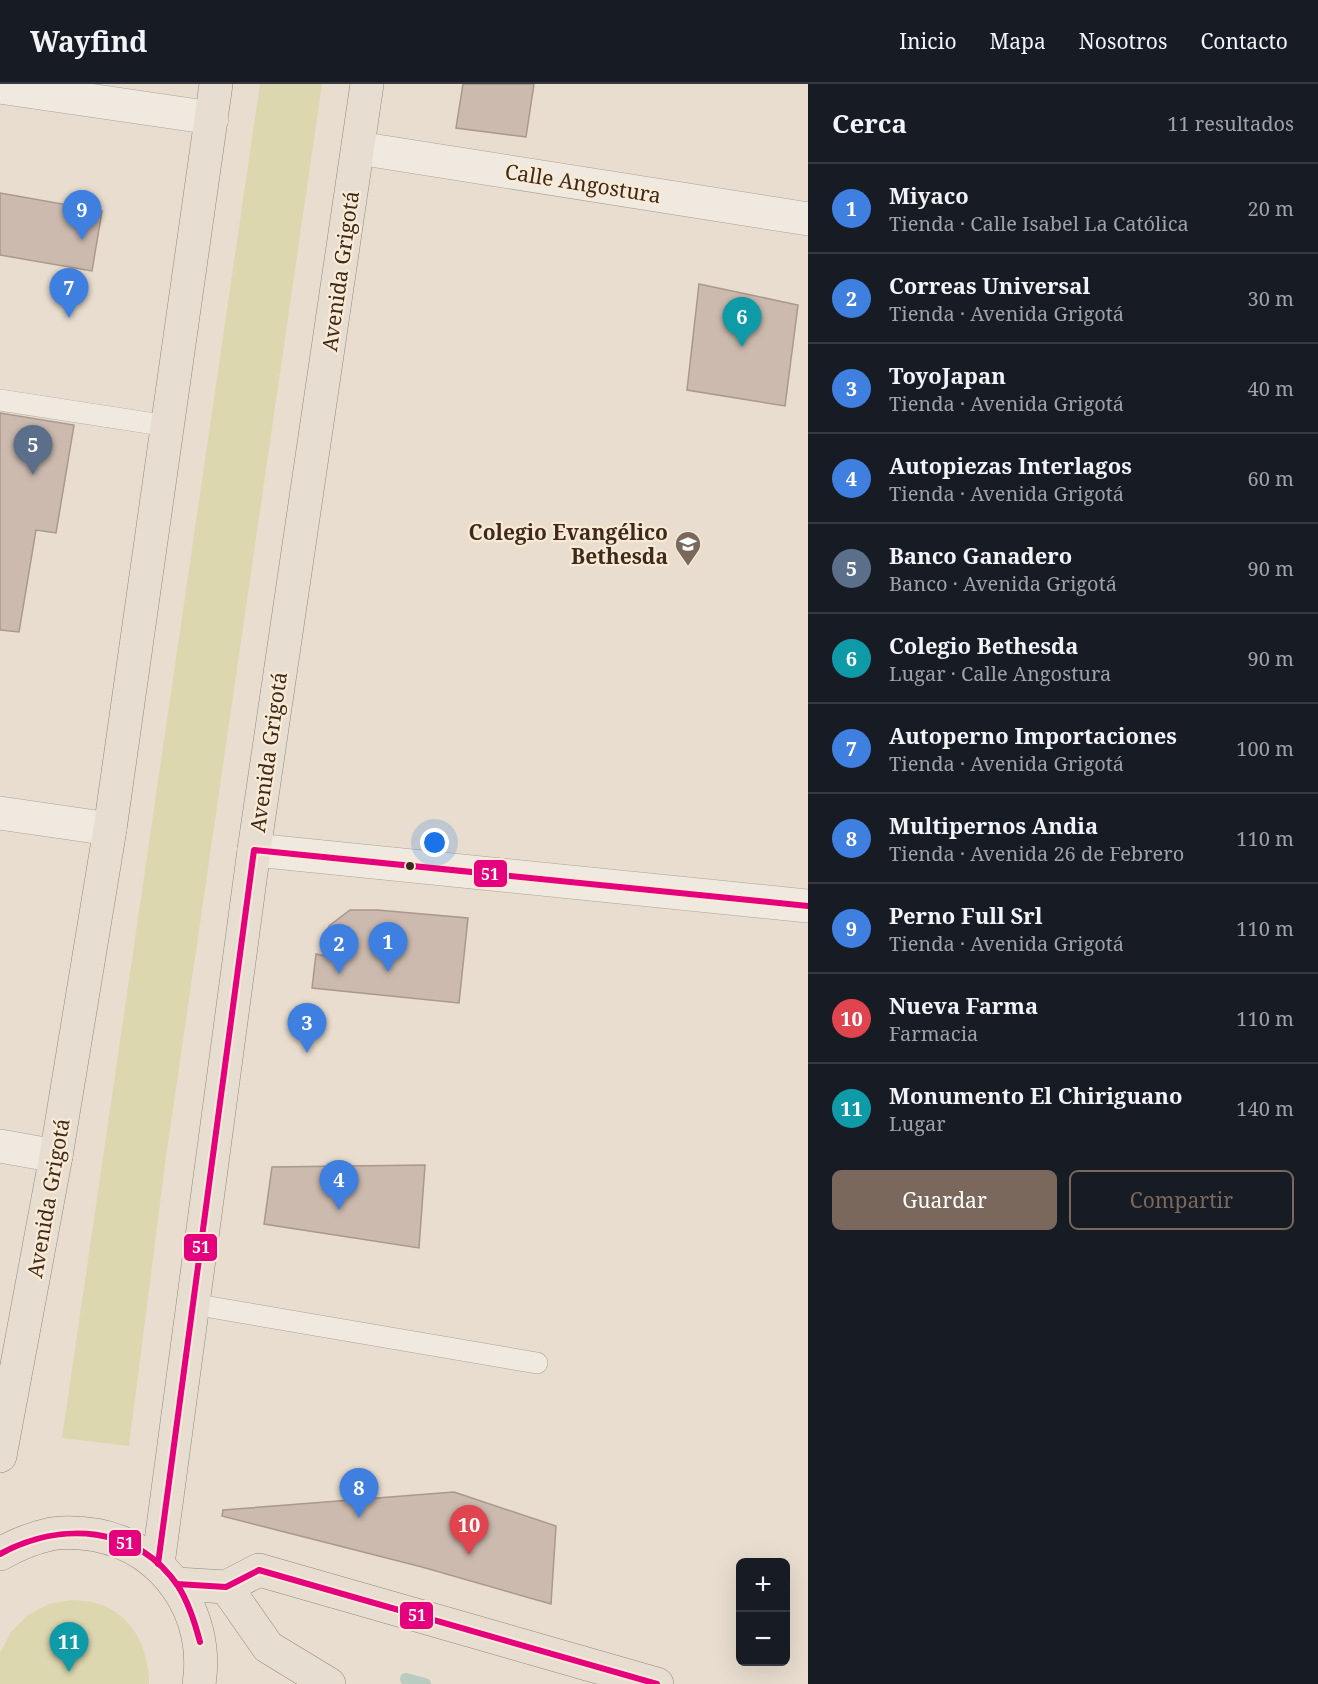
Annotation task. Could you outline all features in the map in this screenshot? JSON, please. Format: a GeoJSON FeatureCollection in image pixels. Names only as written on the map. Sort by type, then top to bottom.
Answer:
{"type":"FeatureCollection","features":[{"type":"Feature","properties":{"kind":"main road","name":"Avenida Grigotá"},"geometry":{"type":"LineString","coordinates":[[0,1456],[56,1156],[110,829],[216,84]]}},
{"type":"Feature","properties":{"kind":"main road","name":"Avenida Grigotá"},"geometry":{"type":"LineString","coordinates":[[167,1574],[192,1305],[254,850],[367,84]]}},
{"type":"Feature","properties":{"kind":"main road"},"geometry":{"type":"LineString","coordinates":[[0,1549],[0,1553],[26,1541],[53,1534],[81,1532],[109,1537],[135,1548],[167,1574],[191,1611],[200,1642],[202,1668],[199,1684]]}},
{"type":"Feature","properties":{"kind":"main road"},"geometry":{"type":"LineString","coordinates":[[167,1574],[226,1587],[259,1570],[657,1684]]}},
{"type":"Feature","properties":{"kind":"main road"},"geometry":{"type":"LineString","coordinates":[[226,1587],[268,1647],[329,1684]]}},
{"type":"Feature","properties":{"kind":"street"},"geometry":{"type":"LineString","coordinates":[[0,87],[212,118]]}},
{"type":"Feature","properties":{"kind":"street","name":"Calle Angostura"},"geometry":{"type":"LineString","coordinates":[[358,147],[808,219]]}},
{"type":"Feature","properties":{"kind":"street"},"geometry":{"type":"LineString","coordinates":[[0,813],[110,829]]}},
{"type":"Feature","properties":{"kind":"street"},"geometry":{"type":"LineString","coordinates":[[254,850],[808,906]]}},
{"type":"Feature","properties":{"kind":"street"},"geometry":{"type":"LineString","coordinates":[[0,1146],[56,1156]]}},
{"type":"Feature","properties":{"kind":"lane"},"geometry":{"type":"LineString","coordinates":[[0,400],[168,426]]}},
{"type":"Feature","properties":{"kind":"lane"},"geometry":{"type":"LineString","coordinates":[[192,1305],[537,1363]]}},
{"type":"Feature","properties":{"kind":"shaded area"},"geometry":{"type":"Polygon","coordinates":[[[260,84],[322,84],[165,1164],[129,1446],[62,1438],[260,84]]]}},
{"type":"Feature","properties":{"kind":"shaded area"},"geometry":{"type":"Polygon","coordinates":[[[73,1600],[93,1602],[109,1608],[129,1624],[146,1658],[149,1684],[0,1684],[0,1653],[11,1632],[28,1615],[49,1604],[73,1600]]]}},
{"type":"Feature","properties":{"kind":"building"},"geometry":{"type":"Polygon","coordinates":[[[463,84],[534,84],[526,137],[456,128],[463,84]]]}},
{"type":"Feature","properties":{"kind":"building"},"geometry":{"type":"Polygon","coordinates":[[[0,193],[102,211],[92,271],[0,255],[0,193]]]}},
{"type":"Feature","properties":{"kind":"building"},"geometry":{"type":"Polygon","coordinates":[[[699,284],[798,305],[785,406],[687,390],[699,284]]]}},
{"type":"Feature","properties":{"kind":"building"},"geometry":{"type":"Polygon","coordinates":[[[0,413],[74,425],[56,533],[36,530],[19,632],[0,630],[0,413]]]}},
{"type":"Feature","properties":{"kind":"building"},"geometry":{"type":"Polygon","coordinates":[[[350,910],[377,910],[468,918],[459,1003],[312,988],[316,954],[326,956],[329,926],[350,910]]]}},
{"type":"Feature","properties":{"kind":"building"},"geometry":{"type":"Polygon","coordinates":[[[425,1165],[419,1248],[264,1224],[272,1167],[425,1165]]]}},
{"type":"Feature","properties":{"kind":"building"},"geometry":{"type":"Polygon","coordinates":[[[454,1492],[556,1526],[551,1604],[422,1567],[222,1516],[223,1510],[454,1492]]]}},
{"type":"Feature","properties":{"kind":"waterway"},"geometry":{"type":"LineString","coordinates":[[406,1679],[425,1684]]}},
{"type":"Feature","properties":{"kind":"transit line","name":"51"},"geometry":{"type":"LineString","coordinates":[[158,1564],[254,850],[808,906]]}},
{"type":"Feature","properties":{"kind":"transit line","name":"51"},"geometry":{"type":"LineString","coordinates":[[0,1554],[23,1543],[48,1536],[96,1535],[119,1540],[141,1551],[161,1566],[178,1586],[194,1620],[200,1642]]}},
{"type":"Feature","properties":{"kind":"transit line","name":"51"},"geometry":{"type":"LineString","coordinates":[[177,1584],[226,1587],[259,1570],[657,1684]]}},
{"type":"Feature","properties":{"kind":"place","name":"Perno Full Srl"},"geometry":{"type":"Point","coordinates":[82,240]}},
{"type":"Feature","properties":{"kind":"place","name":"Autoperno Importaciones"},"geometry":{"type":"Point","coordinates":[69,318]}},
{"type":"Feature","properties":{"kind":"place","name":"Colegio Bethesda"},"geometry":{"type":"Point","coordinates":[742,347]}},
{"type":"Feature","properties":{"kind":"place","name":"Banco Ganadero"},"geometry":{"type":"Point","coordinates":[33,475]}},
{"type":"Feature","properties":{"kind":"place","name":"Colegio Evangélico Bethesda"},"geometry":{"type":"Point","coordinates":[688,567]}},
{"type":"Feature","properties":{"kind":"place","name":"Miyaco"},"geometry":{"type":"Point","coordinates":[388,972]}},
{"type":"Feature","properties":{"kind":"place","name":"Correas Universal"},"geometry":{"type":"Point","coordinates":[339,974]}},
{"type":"Feature","properties":{"kind":"place","name":"ToyoJapan"},"geometry":{"type":"Point","coordinates":[307,1053]}},
{"type":"Feature","properties":{"kind":"place","name":"Autopiezas Interlagos"},"geometry":{"type":"Point","coordinates":[339,1210]}},
{"type":"Feature","properties":{"kind":"place","name":"Multipernos Andia"},"geometry":{"type":"Point","coordinates":[359,1518]}},
{"type":"Feature","properties":{"kind":"place","name":"Nueva Farma"},"geometry":{"type":"Point","coordinates":[469,1555]}},
{"type":"Feature","properties":{"kind":"place","name":"Monumento El Chiriguano"},"geometry":{"type":"Point","coordinates":[69,1672]}}]}
